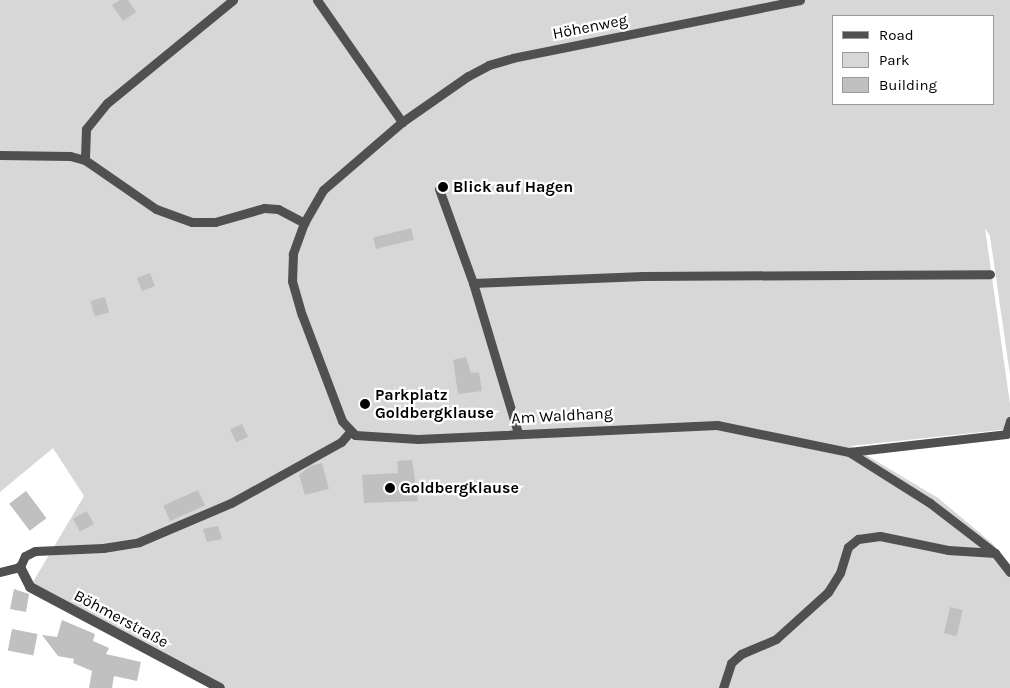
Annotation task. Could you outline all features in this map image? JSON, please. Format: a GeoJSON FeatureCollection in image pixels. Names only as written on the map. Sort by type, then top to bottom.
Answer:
{"type":"FeatureCollection","features":[{"type":"Feature","properties":{"kind":"street","name":"Böhmerstraße"},"geometry":{"type":"LineString","coordinates":[[20,567],[30,587],[220,688]]}},
{"type":"Feature","properties":{"kind":"lane"},"geometry":{"type":"LineString","coordinates":[[85,160],[86,129],[107,103],[233,0]]}},
{"type":"Feature","properties":{"kind":"lane"},"geometry":{"type":"LineString","coordinates":[[318,0],[402,122]]}},
{"type":"Feature","properties":{"kind":"lane","name":"Höhenweg"},"geometry":{"type":"LineString","coordinates":[[350,432],[339,412],[292,281],[293,254],[304,223],[323,190],[402,122],[489,65],[800,0]]}},
{"type":"Feature","properties":{"kind":"lane"},"geometry":{"type":"LineString","coordinates":[[0,156],[70,156],[85,160],[156,210],[192,222],[215,222],[264,208],[278,209],[304,223]]}},
{"type":"Feature","properties":{"kind":"lane"},"geometry":{"type":"LineString","coordinates":[[439,189],[473,283],[518,433]]}},
{"type":"Feature","properties":{"kind":"lane"},"geometry":{"type":"LineString","coordinates":[[473,283],[643,276],[990,274]]}},
{"type":"Feature","properties":{"kind":"lane"},"geometry":{"type":"LineString","coordinates":[[849,452],[1006,434],[1010,421]]}},
{"type":"Feature","properties":{"kind":"lane","name":"Am Waldhang"},"geometry":{"type":"LineString","coordinates":[[350,432],[361,437],[391,439],[717,425],[849,452],[930,503],[996,553],[1010,572]]}},
{"type":"Feature","properties":{"kind":"lane"},"geometry":{"type":"LineString","coordinates":[[0,572],[20,567],[25,556],[35,551],[121,546],[192,520],[231,503],[341,442],[350,432]]}},
{"type":"Feature","properties":{"kind":"lane"},"geometry":{"type":"LineString","coordinates":[[723,688],[731,663],[741,654],[776,639],[828,592],[840,573],[848,547],[858,538],[880,536],[948,550],[996,553]]}},
{"type":"Feature","properties":{"kind":"green space"},"geometry":{"type":"Polygon","coordinates":[[[0,0],[1010,0],[1010,375],[990,236],[985,228],[1010,404],[1010,429],[851,446],[938,498],[993,544],[1010,568],[1010,688],[220,688],[30,587],[84,496],[53,448],[0,492],[0,0]]]}},
{"type":"Feature","properties":{"kind":"building"},"geometry":{"type":"Polygon","coordinates":[[[120,0],[128,0],[136,12],[123,21],[112,5],[120,0]]]}},
{"type":"Feature","properties":{"kind":"building"},"geometry":{"type":"Polygon","coordinates":[[[411,228],[414,240],[376,249],[373,237],[411,228]]]}},
{"type":"Feature","properties":{"kind":"building"},"geometry":{"type":"Polygon","coordinates":[[[150,273],[155,286],[142,291],[137,278],[150,273]]]}},
{"type":"Feature","properties":{"kind":"building"},"geometry":{"type":"Polygon","coordinates":[[[105,297],[109,312],[95,316],[91,301],[105,297]]]}},
{"type":"Feature","properties":{"kind":"building"},"geometry":{"type":"Polygon","coordinates":[[[466,357],[471,373],[479,372],[482,391],[458,394],[453,360],[466,357]]]}},
{"type":"Feature","properties":{"kind":"building"},"geometry":{"type":"Polygon","coordinates":[[[242,424],[248,437],[236,442],[230,429],[242,424]]]}},
{"type":"Feature","properties":{"kind":"building","name":"Goldbergklause"},"geometry":{"type":"Polygon","coordinates":[[[412,460],[418,501],[364,503],[362,475],[398,473],[397,461],[412,460]]]}},
{"type":"Feature","properties":{"kind":"building"},"geometry":{"type":"Polygon","coordinates":[[[322,463],[329,489],[305,495],[299,475],[310,466],[322,463]]]}},
{"type":"Feature","properties":{"kind":"building"},"geometry":{"type":"Polygon","coordinates":[[[198,490],[205,506],[170,521],[163,505],[198,490]]]}},
{"type":"Feature","properties":{"kind":"building"},"geometry":{"type":"Polygon","coordinates":[[[26,491],[46,518],[30,531],[9,504],[26,491]]]}},
{"type":"Feature","properties":{"kind":"building"},"geometry":{"type":"Polygon","coordinates":[[[87,511],[94,524],[80,532],[73,519],[87,511]]]}},
{"type":"Feature","properties":{"kind":"building"},"geometry":{"type":"Polygon","coordinates":[[[218,526],[222,539],[207,542],[203,529],[218,526]]]}},
{"type":"Feature","properties":{"kind":"building"},"geometry":{"type":"Polygon","coordinates":[[[14,589],[29,594],[26,612],[10,609],[14,589]]]}},
{"type":"Feature","properties":{"kind":"building"},"geometry":{"type":"Polygon","coordinates":[[[950,607],[963,610],[957,636],[944,633],[950,607]]]}},
{"type":"Feature","properties":{"kind":"building"},"geometry":{"type":"Polygon","coordinates":[[[62,620],[95,634],[93,641],[109,648],[106,654],[141,662],[137,681],[114,676],[112,688],[89,688],[92,671],[73,663],[74,659],[58,656],[42,635],[57,637],[62,620]]]}},
{"type":"Feature","properties":{"kind":"building"},"geometry":{"type":"Polygon","coordinates":[[[12,629],[38,634],[33,656],[8,651],[12,629]]]}},
{"type":"Feature","properties":{"kind":"place","name":"Blick auf Hagen"},"geometry":{"type":"Point","coordinates":[443,187]}},
{"type":"Feature","properties":{"kind":"place","name":"Parkplatz Goldbergklause"},"geometry":{"type":"Point","coordinates":[365,404]}},
{"type":"Feature","properties":{"kind":"place","name":"Goldbergklause"},"geometry":{"type":"Point","coordinates":[390,488]}}]}
